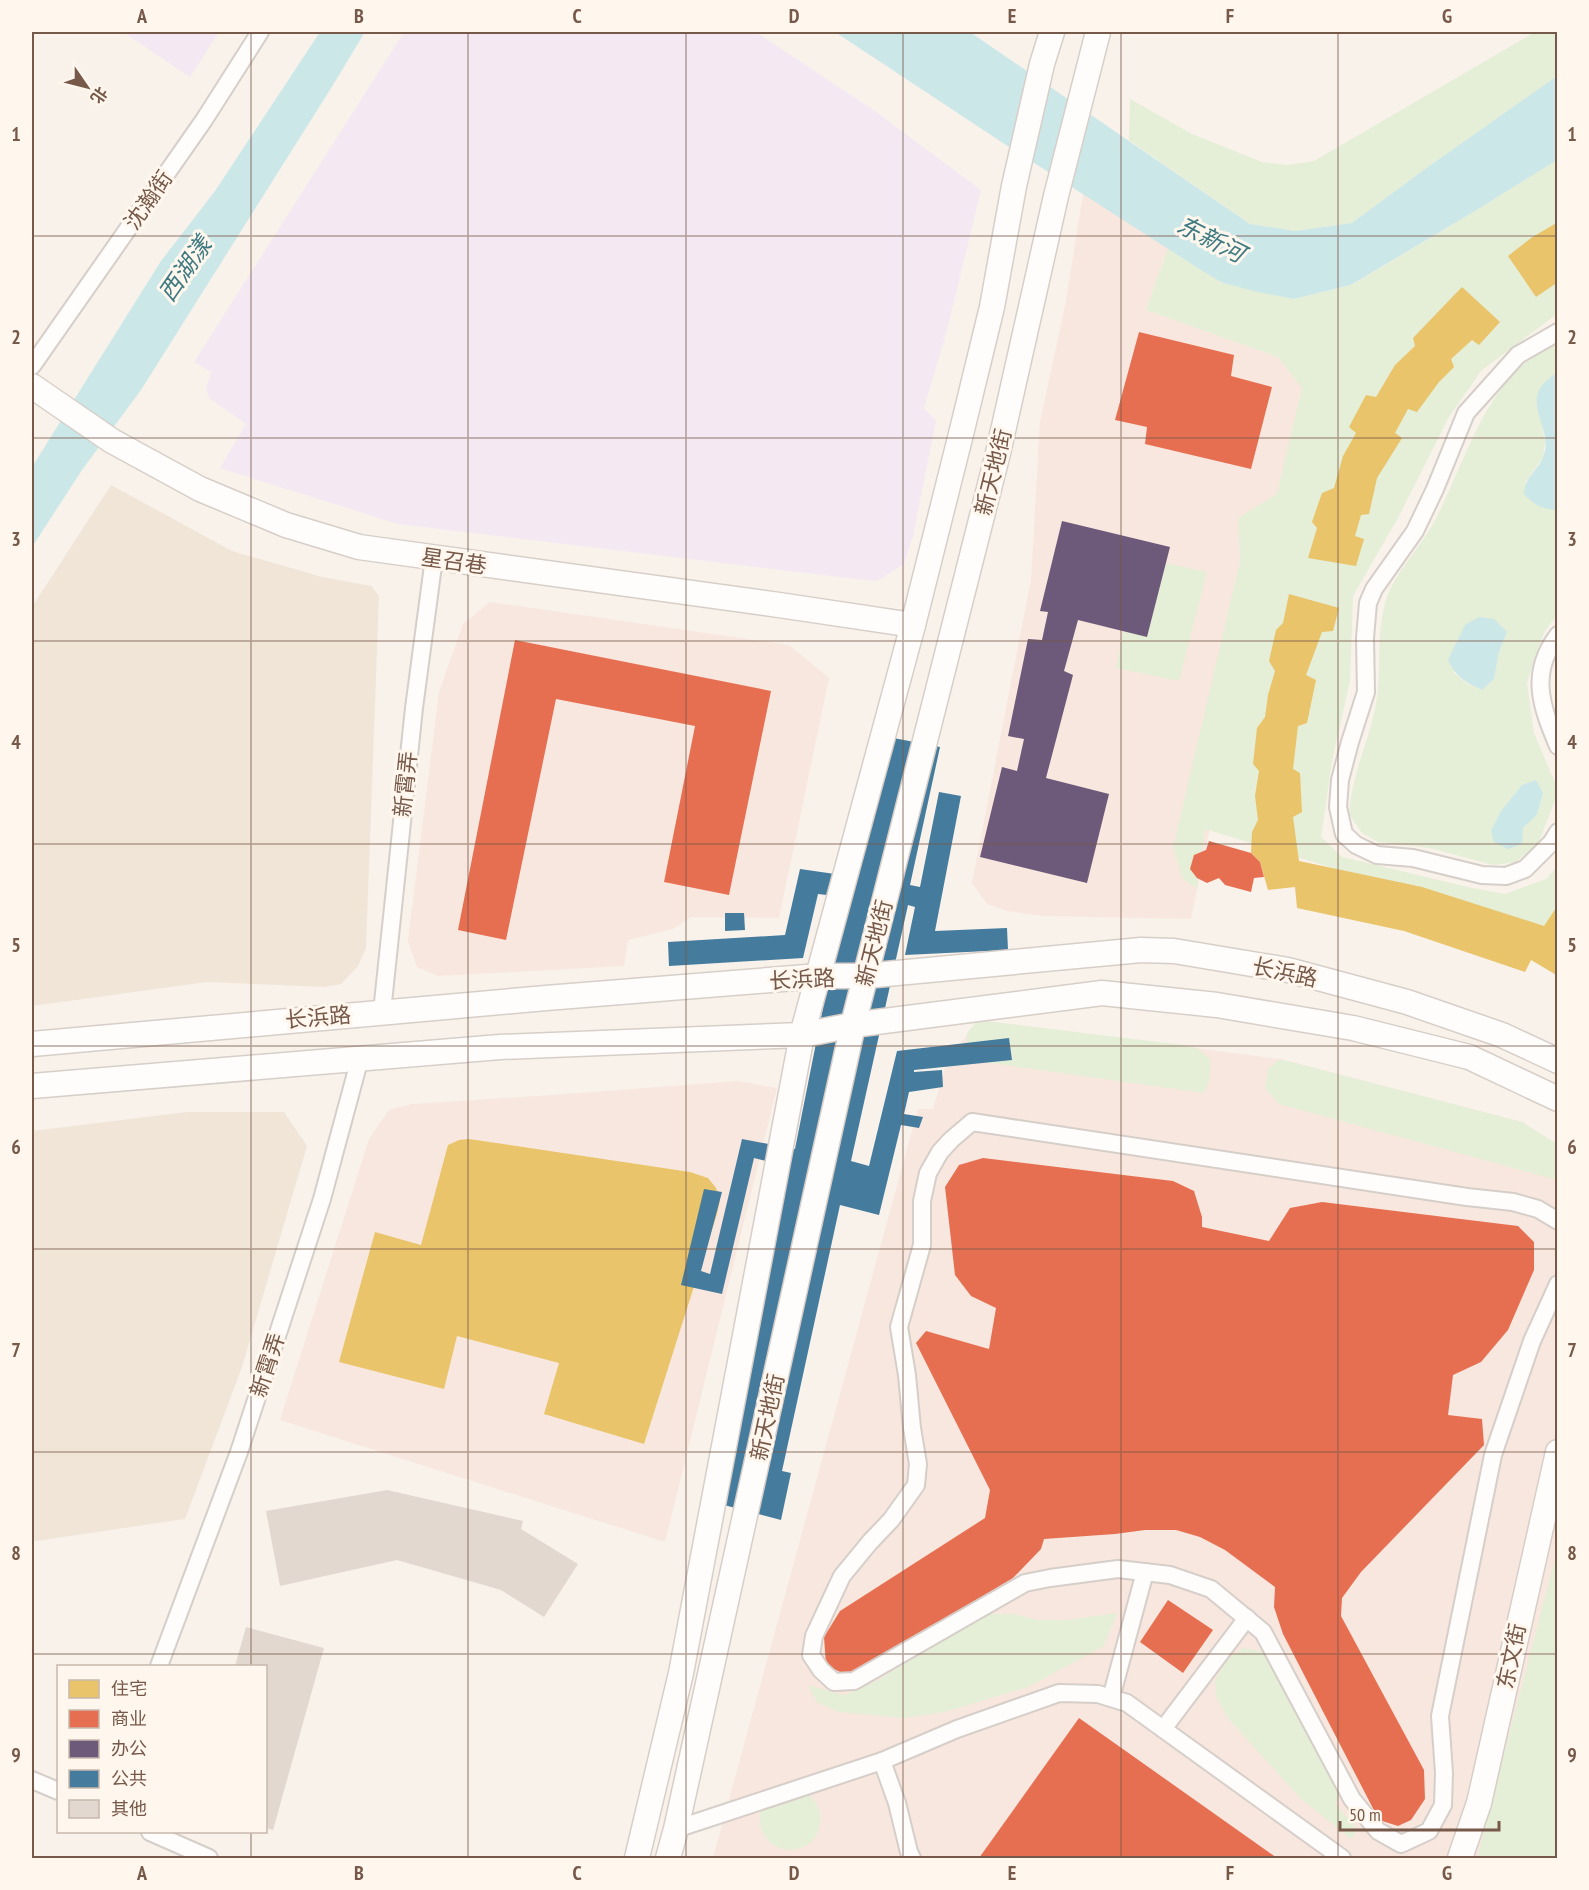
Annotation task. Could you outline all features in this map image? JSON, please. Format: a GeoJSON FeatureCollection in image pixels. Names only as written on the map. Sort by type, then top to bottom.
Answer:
{"type":"FeatureCollection","features":[{"type":"Feature","properties":{"kind":"main road","name":"新天地街"},"geometry":{"type":"LineString","coordinates":[[637,1858],[681,1673],[802,1035],[913,625],[992,307],[1014,186],[1042,64],[1052,32]]}},
{"type":"Feature","properties":{"kind":"main road","name":"新天地街"},"geometry":{"type":"LineString","coordinates":[[668,1858],[853,1025],[998,453],[1056,196],[1098,32]]}},
{"type":"Feature","properties":{"kind":"main road","name":"星召巷"},"geometry":{"type":"LineString","coordinates":[[32,386],[111,441],[200,489],[286,525],[359,547],[913,625]]}},
{"type":"Feature","properties":{"kind":"main road","name":"长浜路"},"geometry":{"type":"LineString","coordinates":[[32,1044],[819,976],[865,976],[1141,950],[1174,951],[1288,970],[1407,1002],[1502,1035],[1557,1061]]}},
{"type":"Feature","properties":{"kind":"main road","name":"长浜路"},"geometry":{"type":"LineString","coordinates":[[32,1086],[500,1047],[802,1035],[853,1025],[1102,993],[1217,1005],[1353,1028],[1469,1057],[1557,1099]]}},
{"type":"Feature","properties":{"kind":"main road","name":"东文街"},"geometry":{"type":"LineString","coordinates":[[1460,1858],[1479,1803],[1557,1452]]}},
{"type":"Feature","properties":{"kind":"street","name":"沈瀚街"},"geometry":{"type":"LineString","coordinates":[[32,366],[204,120],[260,32]]}},
{"type":"Feature","properties":{"kind":"street"},"geometry":{"type":"LineString","coordinates":[[1557,332],[1518,355],[1466,412],[1438,482],[1415,531],[1374,589],[1368,603],[1365,638],[1366,692],[1340,780],[1338,807],[1344,834],[1356,846],[1377,855],[1413,858],[1482,875],[1506,876],[1525,869],[1551,843],[1557,832]]}},
{"type":"Feature","properties":{"kind":"street","name":"新霄弄"},"geometry":{"type":"LineString","coordinates":[[382,1012],[414,708],[434,558]]}},
{"type":"Feature","properties":{"kind":"street"},"geometry":{"type":"LineString","coordinates":[[1557,635],[1549,647],[1540,676],[1541,701],[1557,746]]}},
{"type":"Feature","properties":{"kind":"street","name":"新霄弄"},"geometry":{"type":"LineString","coordinates":[[159,1665],[246,1431],[322,1199],[360,1058]]}},
{"type":"Feature","properties":{"kind":"street"},"geometry":{"type":"LineString","coordinates":[[1557,1221],[1538,1209],[1513,1202],[972,1122],[940,1152],[928,1173],[922,1201],[922,1245],[899,1328],[918,1464],[916,1485],[891,1520],[842,1576],[814,1636],[811,1655],[821,1670],[834,1682],[855,1681],[1025,1583],[1118,1569],[1170,1575],[1211,1589],[1263,1632],[1353,1799],[1378,1831],[1401,1844],[1429,1831],[1443,1805],[1444,1773],[1440,1716],[1493,1455],[1532,1341],[1557,1284]]}},
{"type":"Feature","properties":{"kind":"street"},"geometry":{"type":"LineString","coordinates":[[1111,1698],[1145,1572]]}},
{"type":"Feature","properties":{"kind":"street"},"geometry":{"type":"LineString","coordinates":[[1163,1729],[1247,1618]]}},
{"type":"Feature","properties":{"kind":"street"},"geometry":{"type":"LineString","coordinates":[[676,1829],[882,1761],[957,1729],[1059,1693],[1098,1694],[1127,1703],[1342,1858]]}},
{"type":"Feature","properties":{"kind":"street"},"geometry":{"type":"LineString","coordinates":[[882,1761],[897,1803],[912,1858]]}},
{"type":"Feature","properties":{"kind":"street"},"geometry":{"type":"LineString","coordinates":[[32,1780],[57,1791]]}},
{"type":"Feature","properties":{"kind":"street"},"geometry":{"type":"LineString","coordinates":[[152,1833],[209,1858]]}},
{"type":"Feature","properties":{"kind":"shaded area"},"geometry":{"type":"Polygon","coordinates":[[[123,32],[219,32],[190,77],[123,32]]]}},
{"type":"Feature","properties":{"kind":"shaded area"},"geometry":{"type":"Polygon","coordinates":[[[404,32],[756,32],[875,111],[981,190],[947,330],[924,408],[936,421],[913,536],[904,564],[877,581],[398,524],[220,468],[246,424],[209,398],[206,389],[211,372],[194,362],[404,32]]]}},
{"type":"Feature","properties":{"kind":"shaded area"},"geometry":{"type":"Polygon","coordinates":[[[1083,194],[1168,248],[1146,310],[1278,357],[1302,387],[1191,919],[1043,916],[1007,911],[987,904],[972,883],[1031,580],[1040,422],[1066,301],[1083,194]]]}},
{"type":"Feature","properties":{"kind":"shaded area"},"geometry":{"type":"Polygon","coordinates":[[[111,485],[232,551],[322,577],[371,586],[379,596],[366,948],[358,966],[341,984],[324,987],[207,982],[32,1006],[32,607],[111,485]]]}},
{"type":"Feature","properties":{"kind":"shaded area"},"geometry":{"type":"Polygon","coordinates":[[[490,602],[789,645],[829,678],[779,918],[691,917],[673,929],[628,940],[624,966],[438,976],[417,967],[408,941],[439,692],[463,624],[490,602]]]}},
{"type":"Feature","properties":{"kind":"shaded area"},"geometry":{"type":"Polygon","coordinates":[[[978,1020],[1280,1059],[1522,1122],[1557,1145],[1557,1858],[713,1858],[918,1109],[933,1109],[947,1062],[978,1020]]]}},
{"type":"Feature","properties":{"kind":"shaded area"},"geometry":{"type":"Polygon","coordinates":[[[737,1081],[777,1088],[665,1542],[280,1420],[369,1139],[389,1110],[412,1104],[737,1081]]]}},
{"type":"Feature","properties":{"kind":"shaded area"},"geometry":{"type":"Polygon","coordinates":[[[187,1112],[284,1112],[307,1146],[242,1367],[185,1519],[36,1541],[32,1539],[32,1131],[187,1112]]]}},
{"type":"Feature","properties":{"kind":"green space"},"geometry":{"type":"Polygon","coordinates":[[[1535,32],[1554,32],[1557,35],[1557,76],[1352,223],[1295,231],[1250,224],[1129,140],[1130,99],[1192,134],[1262,162],[1287,165],[1314,161],[1535,32]]]}},
{"type":"Feature","properties":{"kind":"green space"},"geometry":{"type":"Polygon","coordinates":[[[1557,160],[1557,314],[1481,371],[1449,417],[1399,516],[1353,596],[1350,681],[1332,761],[1321,837],[1342,857],[1505,894],[1546,879],[1557,867],[1557,936],[1205,829],[1197,888],[1183,879],[1173,848],[1240,561],[1238,518],[1277,494],[1302,388],[1278,357],[1146,310],[1168,248],[1223,283],[1294,299],[1352,285],[1557,160]]]}},
{"type":"Feature","properties":{"kind":"green space"},"geometry":{"type":"Polygon","coordinates":[[[1557,343],[1557,373],[1546,381],[1542,426],[1545,442],[1543,457],[1525,483],[1556,510],[1558,523],[1557,615],[1545,631],[1527,683],[1534,733],[1556,785],[1555,800],[1539,842],[1516,862],[1493,865],[1430,848],[1378,842],[1362,833],[1349,814],[1356,777],[1376,704],[1380,632],[1388,596],[1399,574],[1434,522],[1481,421],[1495,397],[1532,357],[1557,343]],[[1507,632],[1453,672],[1466,683],[1482,690],[1494,679],[1499,652],[1507,632]],[[1536,780],[1522,785],[1501,811],[1523,828],[1537,815],[1543,794],[1536,780]]]}},
{"type":"Feature","properties":{"kind":"green space"},"geometry":{"type":"Polygon","coordinates":[[[1166,563],[1207,572],[1179,681],[1116,668],[1123,631],[1147,636],[1166,563]]]}},
{"type":"Feature","properties":{"kind":"green space"},"geometry":{"type":"Polygon","coordinates":[[[978,1020],[1197,1048],[1211,1060],[1209,1080],[1204,1093],[974,1061],[967,1052],[967,1033],[978,1020]]]}},
{"type":"Feature","properties":{"kind":"green space"},"geometry":{"type":"Polygon","coordinates":[[[1280,1059],[1522,1122],[1557,1144],[1557,1180],[1279,1104],[1265,1088],[1268,1069],[1280,1059]]]}},
{"type":"Feature","properties":{"kind":"green space"},"geometry":{"type":"Polygon","coordinates":[[[1557,1551],[1557,1858],[1477,1858],[1557,1551]]]}},
{"type":"Feature","properties":{"kind":"green space"},"geometry":{"type":"Polygon","coordinates":[[[1117,1613],[1104,1646],[1028,1687],[945,1712],[904,1718],[838,1712],[817,1702],[808,1685],[844,1695],[877,1681],[928,1648],[990,1614],[1014,1614],[1038,1620],[1067,1620],[1117,1613]]]}},
{"type":"Feature","properties":{"kind":"green space"},"geometry":{"type":"Polygon","coordinates":[[[1243,1648],[1266,1652],[1341,1789],[1336,1804],[1357,1830],[1351,1839],[1300,1798],[1227,1717],[1216,1697],[1215,1680],[1227,1659],[1243,1648]]]}},
{"type":"Feature","properties":{"kind":"green space"},"geometry":{"type":"Polygon","coordinates":[[[804,1791],[819,1809],[820,1823],[816,1836],[807,1845],[796,1849],[784,1849],[774,1845],[765,1836],[760,1824],[761,1807],[804,1791]]]}},
{"type":"Feature","properties":{"kind":"water","name":"西湖漾"},"geometry":{"type":"Polygon","coordinates":[[[320,32],[365,32],[141,390],[82,470],[32,547],[32,467],[161,261],[215,191],[320,32]]]}},
{"type":"Feature","properties":{"kind":"water","name":"东新河"},"geometry":{"type":"Polygon","coordinates":[[[835,32],[970,32],[1250,224],[1295,231],[1352,223],[1557,76],[1557,160],[1351,285],[1294,299],[1223,283],[1003,143],[835,32]]]}},
{"type":"Feature","properties":{"kind":"water"},"geometry":{"type":"Polygon","coordinates":[[[1557,373],[1557,523],[1556,510],[1538,505],[1524,494],[1529,478],[1541,462],[1546,446],[1538,413],[1538,393],[1544,383],[1557,373]]]}},
{"type":"Feature","properties":{"kind":"water"},"geometry":{"type":"Polygon","coordinates":[[[1479,617],[1494,619],[1507,632],[1499,652],[1494,679],[1482,690],[1462,678],[1448,660],[1465,625],[1479,617]]]}},
{"type":"Feature","properties":{"kind":"water"},"geometry":{"type":"Polygon","coordinates":[[[1536,780],[1543,793],[1537,815],[1523,828],[1522,844],[1508,849],[1494,842],[1491,831],[1501,811],[1522,785],[1536,780]]]}},
{"type":"Feature","properties":{"kind":"building: 住宅"},"geometry":{"type":"Polygon","coordinates":[[[1558,222],[1558,282],[1536,297],[1508,256],[1531,238],[1558,222]]]}},
{"type":"Feature","properties":{"kind":"building: 住宅"},"geometry":{"type":"Polygon","coordinates":[[[1462,287],[1500,322],[1479,345],[1472,340],[1451,359],[1454,367],[1439,382],[1417,412],[1408,409],[1395,433],[1402,438],[1377,478],[1369,514],[1361,515],[1355,536],[1364,539],[1356,566],[1308,558],[1317,528],[1312,522],[1322,493],[1334,488],[1343,456],[1356,433],[1349,427],[1366,395],[1376,397],[1395,365],[1415,346],[1413,338],[1462,287]]]}},
{"type":"Feature","properties":{"kind":"building: 住宅"},"geometry":{"type":"Polygon","coordinates":[[[1289,594],[1339,608],[1333,631],[1322,632],[1306,675],[1316,680],[1307,723],[1298,726],[1293,769],[1300,773],[1302,812],[1293,817],[1299,861],[1422,887],[1544,926],[1558,905],[1558,976],[1531,960],[1525,972],[1404,931],[1297,908],[1295,887],[1268,890],[1260,862],[1251,853],[1252,832],[1258,820],[1255,796],[1259,771],[1253,764],[1257,728],[1265,717],[1275,671],[1269,661],[1276,630],[1283,623],[1289,594]]]}},
{"type":"Feature","properties":{"kind":"building: 住宅"},"geometry":{"type":"Polygon","coordinates":[[[469,1139],[690,1172],[708,1178],[716,1188],[720,1200],[717,1214],[644,1444],[544,1414],[559,1363],[457,1336],[444,1389],[339,1362],[375,1232],[421,1245],[448,1145],[469,1139]]]}},
{"type":"Feature","properties":{"kind":"building: 商业"},"geometry":{"type":"Polygon","coordinates":[[[1139,332],[1234,355],[1231,376],[1272,387],[1251,469],[1145,444],[1147,427],[1115,420],[1139,332]]]}},
{"type":"Feature","properties":{"kind":"building: 商业"},"geometry":{"type":"Polygon","coordinates":[[[515,640],[771,691],[729,895],[664,882],[695,726],[556,699],[506,940],[458,930],[515,640]]]}},
{"type":"Feature","properties":{"kind":"building: 商业"},"geometry":{"type":"Polygon","coordinates":[[[1209,841],[1251,853],[1260,862],[1264,877],[1254,878],[1251,892],[1225,885],[1219,878],[1207,883],[1197,878],[1190,869],[1194,855],[1206,850],[1209,841]]]}},
{"type":"Feature","properties":{"kind":"building: 商业"},"geometry":{"type":"Polygon","coordinates":[[[983,1158],[1173,1181],[1194,1191],[1202,1217],[1202,1227],[1269,1241],[1290,1208],[1322,1202],[1518,1226],[1534,1242],[1534,1270],[1508,1330],[1481,1362],[1453,1375],[1448,1415],[1482,1419],[1484,1445],[1361,1572],[1342,1598],[1341,1616],[1424,1770],[1425,1799],[1411,1820],[1398,1826],[1379,1820],[1283,1634],[1274,1607],[1275,1587],[1225,1550],[1200,1537],[1176,1530],[1145,1530],[1044,1539],[1041,1549],[1013,1578],[848,1676],[826,1665],[824,1637],[840,1611],[985,1518],[990,1490],[916,1343],[926,1331],[989,1349],[996,1308],[971,1296],[955,1275],[945,1187],[959,1165],[983,1158]]]}},
{"type":"Feature","properties":{"kind":"building: 商业"},"geometry":{"type":"Polygon","coordinates":[[[1168,1600],[1213,1630],[1183,1673],[1140,1642],[1168,1600]]]}},
{"type":"Feature","properties":{"kind":"building: 商业"},"geometry":{"type":"Polygon","coordinates":[[[1079,1718],[1277,1858],[979,1858],[1079,1718]]]}},
{"type":"Feature","properties":{"kind":"building: 办公"},"geometry":{"type":"Polygon","coordinates":[[[1062,521],[1170,547],[1147,637],[1078,620],[1064,671],[1073,675],[1046,778],[1109,794],[1087,883],[980,857],[1002,767],[1017,771],[1024,739],[1008,736],[1028,639],[1042,640],[1048,612],[1040,611],[1062,521]]]}},
{"type":"Feature","properties":{"kind":"building: 公共"},"geometry":{"type":"Polygon","coordinates":[[[878,735],[940,747],[910,885],[920,887],[939,792],[961,796],[935,931],[1007,928],[1008,950],[905,955],[915,907],[908,905],[851,1161],[869,1166],[897,1051],[1009,1038],[1012,1060],[914,1070],[914,1072],[942,1070],[943,1087],[909,1092],[904,1114],[923,1117],[919,1128],[901,1125],[879,1215],[840,1205],[782,1471],[791,1473],[781,1520],[705,1500],[746,1375],[790,1167],[754,1158],[722,1294],[681,1285],[704,1189],[722,1192],[701,1271],[710,1274],[742,1139],[795,1149],[845,897],[818,894],[803,958],[669,966],[668,942],[785,935],[800,869],[849,876],[878,735]]]}},
{"type":"Feature","properties":{"kind":"building: 公共"},"geometry":{"type":"Polygon","coordinates":[[[725,913],[744,913],[745,930],[725,931],[725,913]]]}},
{"type":"Feature","properties":{"kind":"building: 其他"},"geometry":{"type":"Polygon","coordinates":[[[387,1490],[523,1521],[521,1529],[578,1564],[544,1617],[501,1590],[397,1560],[280,1586],[266,1511],[387,1490]]]}},
{"type":"Feature","properties":{"kind":"building: 其他"},"geometry":{"type":"Polygon","coordinates":[[[246,1627],[324,1648],[273,1830],[267,1828],[267,1665],[235,1665],[246,1627]]]}}]}
